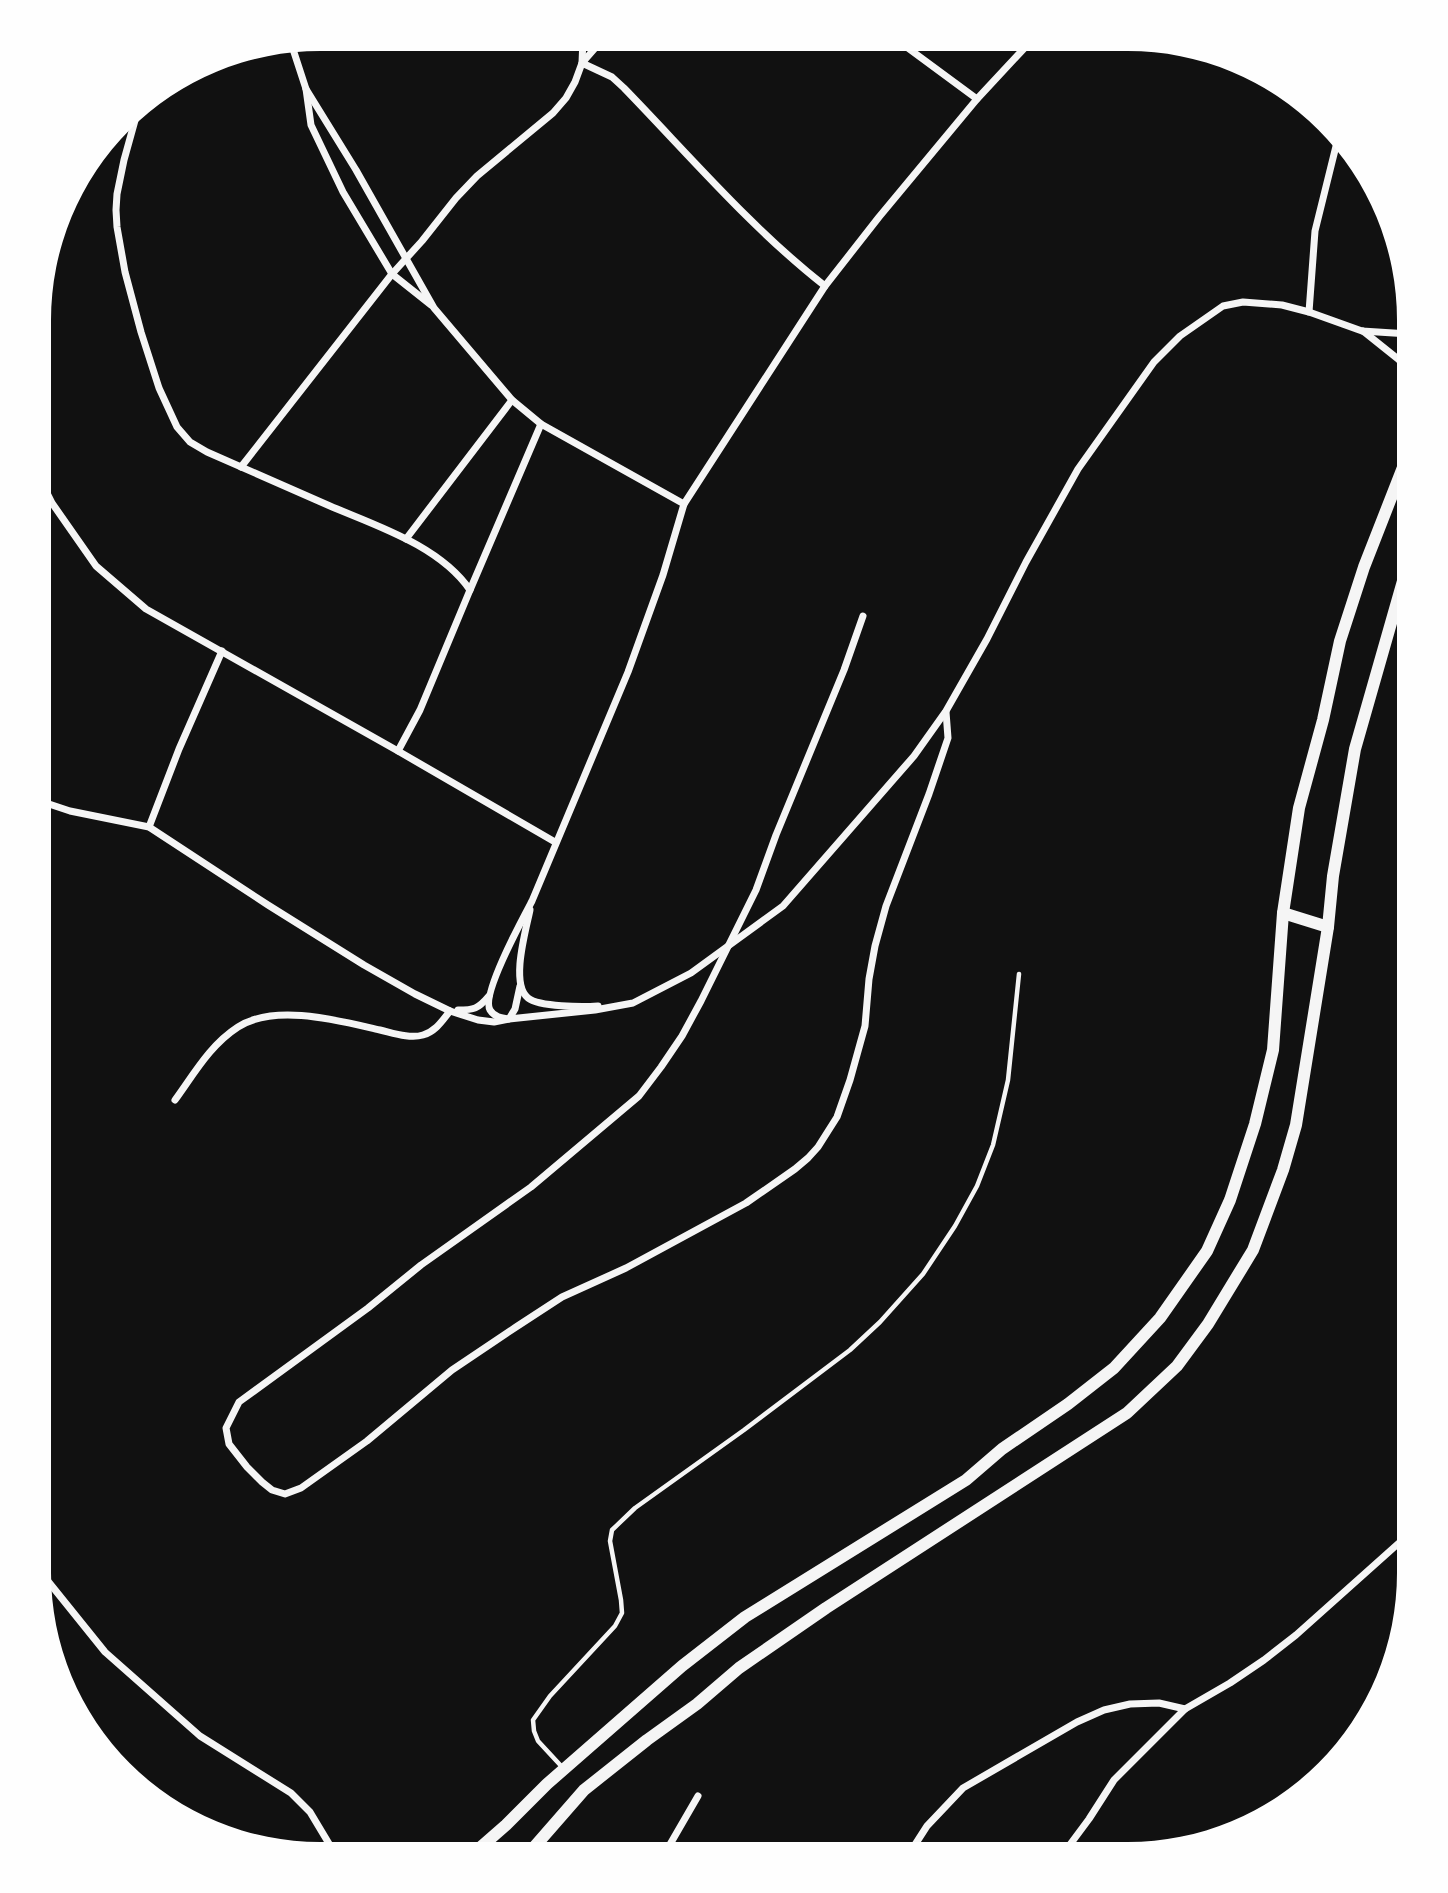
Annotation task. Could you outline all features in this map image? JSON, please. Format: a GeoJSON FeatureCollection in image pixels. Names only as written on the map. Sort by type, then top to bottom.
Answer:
{"type":"FeatureCollection","features":[{"type":"Feature","properties":{"kind":"main road"},"geometry":{"type":"LineString","coordinates":[[487,1842],[547,1784],[682,1665],[745,1617],[966,1480],[1002,1449],[1068,1404],[1114,1368],[1160,1318],[1207,1251],[1230,1200],[1255,1124],[1273,1050],[1283,913],[1299,808],[1323,720],[1340,641],[1364,567],[1397,483]]}},
{"type":"Feature","properties":{"kind":"main road"},"geometry":{"type":"LineString","coordinates":[[538,1842],[583,1790],[697,1704],[739,1668],[826,1608],[1126,1413],[1177,1366],[1208,1324],[1253,1250],[1283,1170],[1296,1125],[1355,749],[1397,602]]}},
{"type":"Feature","properties":{"kind":"main road"},"geometry":{"type":"LineString","coordinates":[[1283,913],[1328,927]]}},
{"type":"Feature","properties":{"kind":"street"},"geometry":{"type":"LineString","coordinates":[[241,467],[392,274],[456,198],[477,176],[553,113],[566,98],[582,63],[582,51]]}},
{"type":"Feature","properties":{"kind":"street"},"geometry":{"type":"LineString","coordinates":[[582,63],[592,51]]}},
{"type":"Feature","properties":{"kind":"street"},"geometry":{"type":"LineString","coordinates":[[912,51],[977,99]]}},
{"type":"Feature","properties":{"kind":"street"},"geometry":{"type":"LineString","coordinates":[[509,1019],[498,1017],[491,1012],[488,1006],[489,996],[628,672],[663,575],[684,504],[825,286],[977,99],[1022,51]]}},
{"type":"Feature","properties":{"kind":"street"},"geometry":{"type":"LineString","coordinates":[[294,52],[306,89],[312,125],[344,192],[392,274],[434,308]]}},
{"type":"Feature","properties":{"kind":"street"},"geometry":{"type":"LineString","coordinates":[[582,63],[612,77],[759,229],[825,286]]}},
{"type":"Feature","properties":{"kind":"street"},"geometry":{"type":"LineString","coordinates":[[306,89],[356,170],[434,308],[512,400],[541,424],[684,504]]}},
{"type":"Feature","properties":{"kind":"street"},"geometry":{"type":"LineString","coordinates":[[133,127],[117,194],[117,227],[125,272],[141,332],[159,388],[177,426],[190,442],[207,452],[406,538],[461,577],[470,590]]}},
{"type":"Feature","properties":{"kind":"street"},"geometry":{"type":"LineString","coordinates":[[1309,312],[1315,231],[1335,148]]}},
{"type":"Feature","properties":{"kind":"street"},"geometry":{"type":"LineString","coordinates":[[51,804],[70,811],[149,827],[364,965],[450,1011],[494,1022],[633,1003],[691,974],[783,906],[914,756],[946,711],[1078,469],[1154,362],[1180,336],[1223,306],[1243,302],[1282,305],[1362,331],[1397,333]]}},
{"type":"Feature","properties":{"kind":"street"},"geometry":{"type":"LineString","coordinates":[[1362,331],[1397,358]]}},
{"type":"Feature","properties":{"kind":"street"},"geometry":{"type":"LineString","coordinates":[[406,538],[512,400]]}},
{"type":"Feature","properties":{"kind":"street"},"geometry":{"type":"LineString","coordinates":[[398,751],[420,709],[541,424]]}},
{"type":"Feature","properties":{"kind":"street"},"geometry":{"type":"LineString","coordinates":[[51,501],[96,566],[146,608],[555,842]]}},
{"type":"Feature","properties":{"kind":"street"},"geometry":{"type":"LineString","coordinates":[[863,616],[845,670],[756,890],[682,1036],[639,1096],[531,1187],[421,1265],[368,1308],[239,1402],[226,1428],[229,1444],[262,1482],[272,1490],[285,1494],[301,1488],[377,1432],[452,1370],[516,1326],[562,1297],[626,1268],[746,1202],[795,1169],[818,1147],[837,1117],[850,1080],[865,1026],[875,946],[886,905],[942,755],[947,738],[946,711]]}},
{"type":"Feature","properties":{"kind":"street"},"geometry":{"type":"LineString","coordinates":[[149,827],[179,749],[222,651]]}},
{"type":"Feature","properties":{"kind":"street"},"geometry":{"type":"LineString","coordinates":[[509,1019],[515,1009],[520,986],[519,974],[532,901]]}},
{"type":"Feature","properties":{"kind":"street"},"geometry":{"type":"LineString","coordinates":[[520,986],[525,995],[535,1002],[591,1006],[633,1003]]}},
{"type":"Feature","properties":{"kind":"street"},"geometry":{"type":"LineString","coordinates":[[175,1100],[216,1044],[240,1026],[263,1017],[291,1016],[339,1021],[404,1036],[420,1037],[434,1031],[450,1011],[473,1010],[482,1005],[489,996]]}},
{"type":"Feature","properties":{"kind":"street"},"geometry":{"type":"LineString","coordinates":[[1072,1842],[1114,1780],[1185,1709],[1264,1660],[1397,1545]]}},
{"type":"Feature","properties":{"kind":"street"},"geometry":{"type":"LineString","coordinates":[[51,1586],[105,1652],[200,1736],[291,1793],[310,1812],[328,1842]]}},
{"type":"Feature","properties":{"kind":"street"},"geometry":{"type":"LineString","coordinates":[[917,1842],[927,1826],[963,1788],[1077,1722],[1104,1710],[1130,1704],[1159,1703],[1185,1709]]}},
{"type":"Feature","properties":{"kind":"street"},"geometry":{"type":"LineString","coordinates":[[671,1842],[698,1796]]}},
{"type":"Feature","properties":{"kind":"lane"},"geometry":{"type":"LineString","coordinates":[[564,1769],[538,1741],[533,1720],[551,1696],[615,1626],[622,1613],[610,1541],[612,1530],[635,1507],[850,1350],[880,1322],[923,1274],[955,1226],[977,1186],[993,1145],[1008,1080],[1019,974]]}}]}
